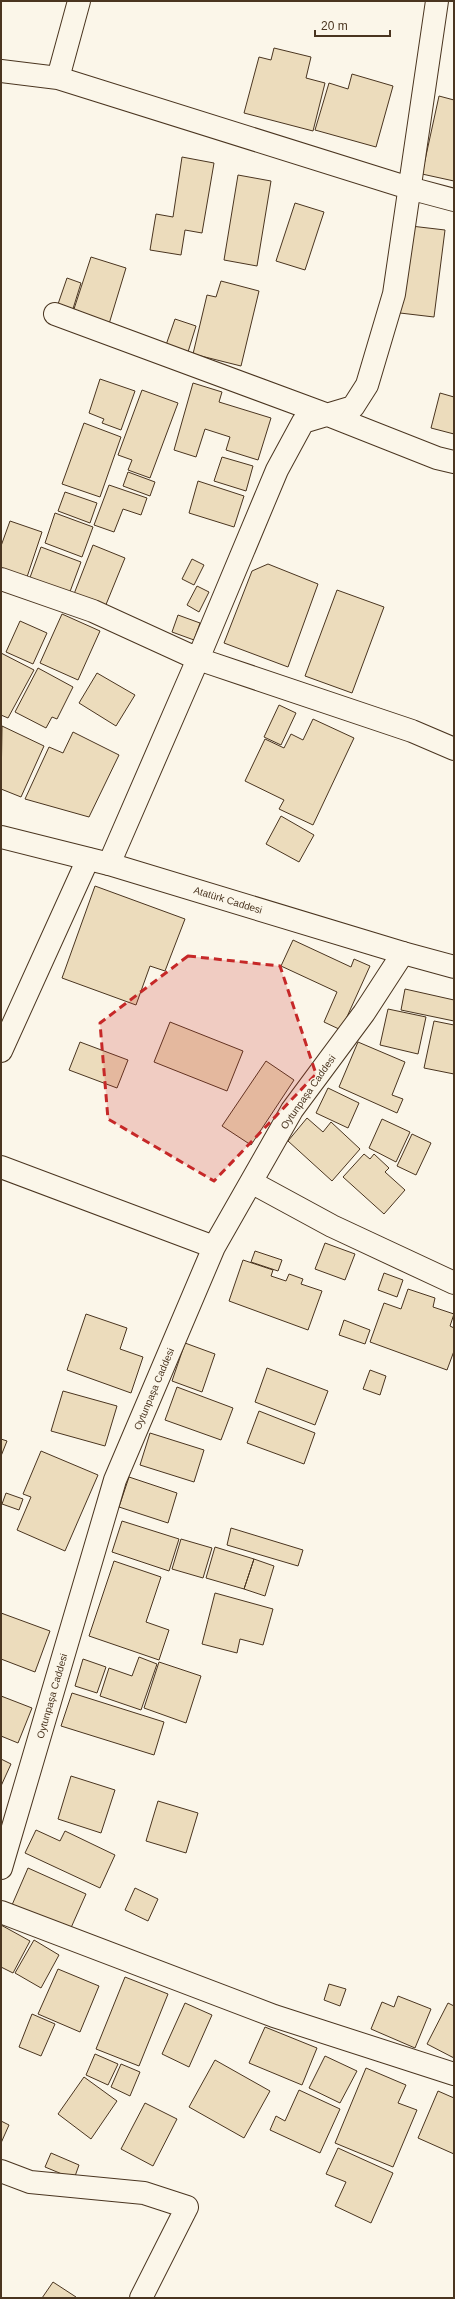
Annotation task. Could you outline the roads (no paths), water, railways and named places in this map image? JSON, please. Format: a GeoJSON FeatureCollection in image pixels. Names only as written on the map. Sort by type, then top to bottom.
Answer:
{"type":"FeatureCollection","features":[{"type":"Feature","properties":{"kind":"street"},"geometry":{"type":"LineString","coordinates":[[58,78],[79,1]]}},
{"type":"Feature","properties":{"kind":"street"},"geometry":{"type":"LineString","coordinates":[[109,864],[198,659],[277,470],[303,422],[352,407],[367,385],[394,294],[437,1]]}},
{"type":"Feature","properties":{"kind":"street"},"geometry":{"type":"LineString","coordinates":[[1,72],[58,78],[409,188],[454,200]]}},
{"type":"Feature","properties":{"kind":"street"},"geometry":{"type":"LineString","coordinates":[[55,314],[328,414],[437,458],[454,462]]}},
{"type":"Feature","properties":{"kind":"street"},"geometry":{"type":"LineString","coordinates":[[1,579],[93,611],[198,659],[412,731],[454,749]]}},
{"type":"Feature","properties":{"kind":"street","name":"Atatürk Caddesi"},"geometry":{"type":"LineString","coordinates":[[1,837],[109,864],[454,967]]}},
{"type":"Feature","properties":{"kind":"street"},"geometry":{"type":"LineString","coordinates":[[1,1051],[88,859]]}},
{"type":"Feature","properties":{"kind":"street","name":"Oytunpaşa Caddesi"},"geometry":{"type":"LineString","coordinates":[[1,1868],[115,1480],[214,1247],[292,1110],[364,1013],[403,953]]}},
{"type":"Feature","properties":{"kind":"street"},"geometry":{"type":"LineString","coordinates":[[1,1167],[214,1247]]}},
{"type":"Feature","properties":{"kind":"street"},"geometry":{"type":"LineString","coordinates":[[251,1182],[332,1226],[454,1283]]}},
{"type":"Feature","properties":{"kind":"street"},"geometry":{"type":"LineString","coordinates":[[1,1912],[274,2016],[454,2074]]}},
{"type":"Feature","properties":{"kind":"street"},"geometry":{"type":"LineString","coordinates":[[1,2171],[30,2182],[144,2193],[187,2207],[141,2298]]}}]}
